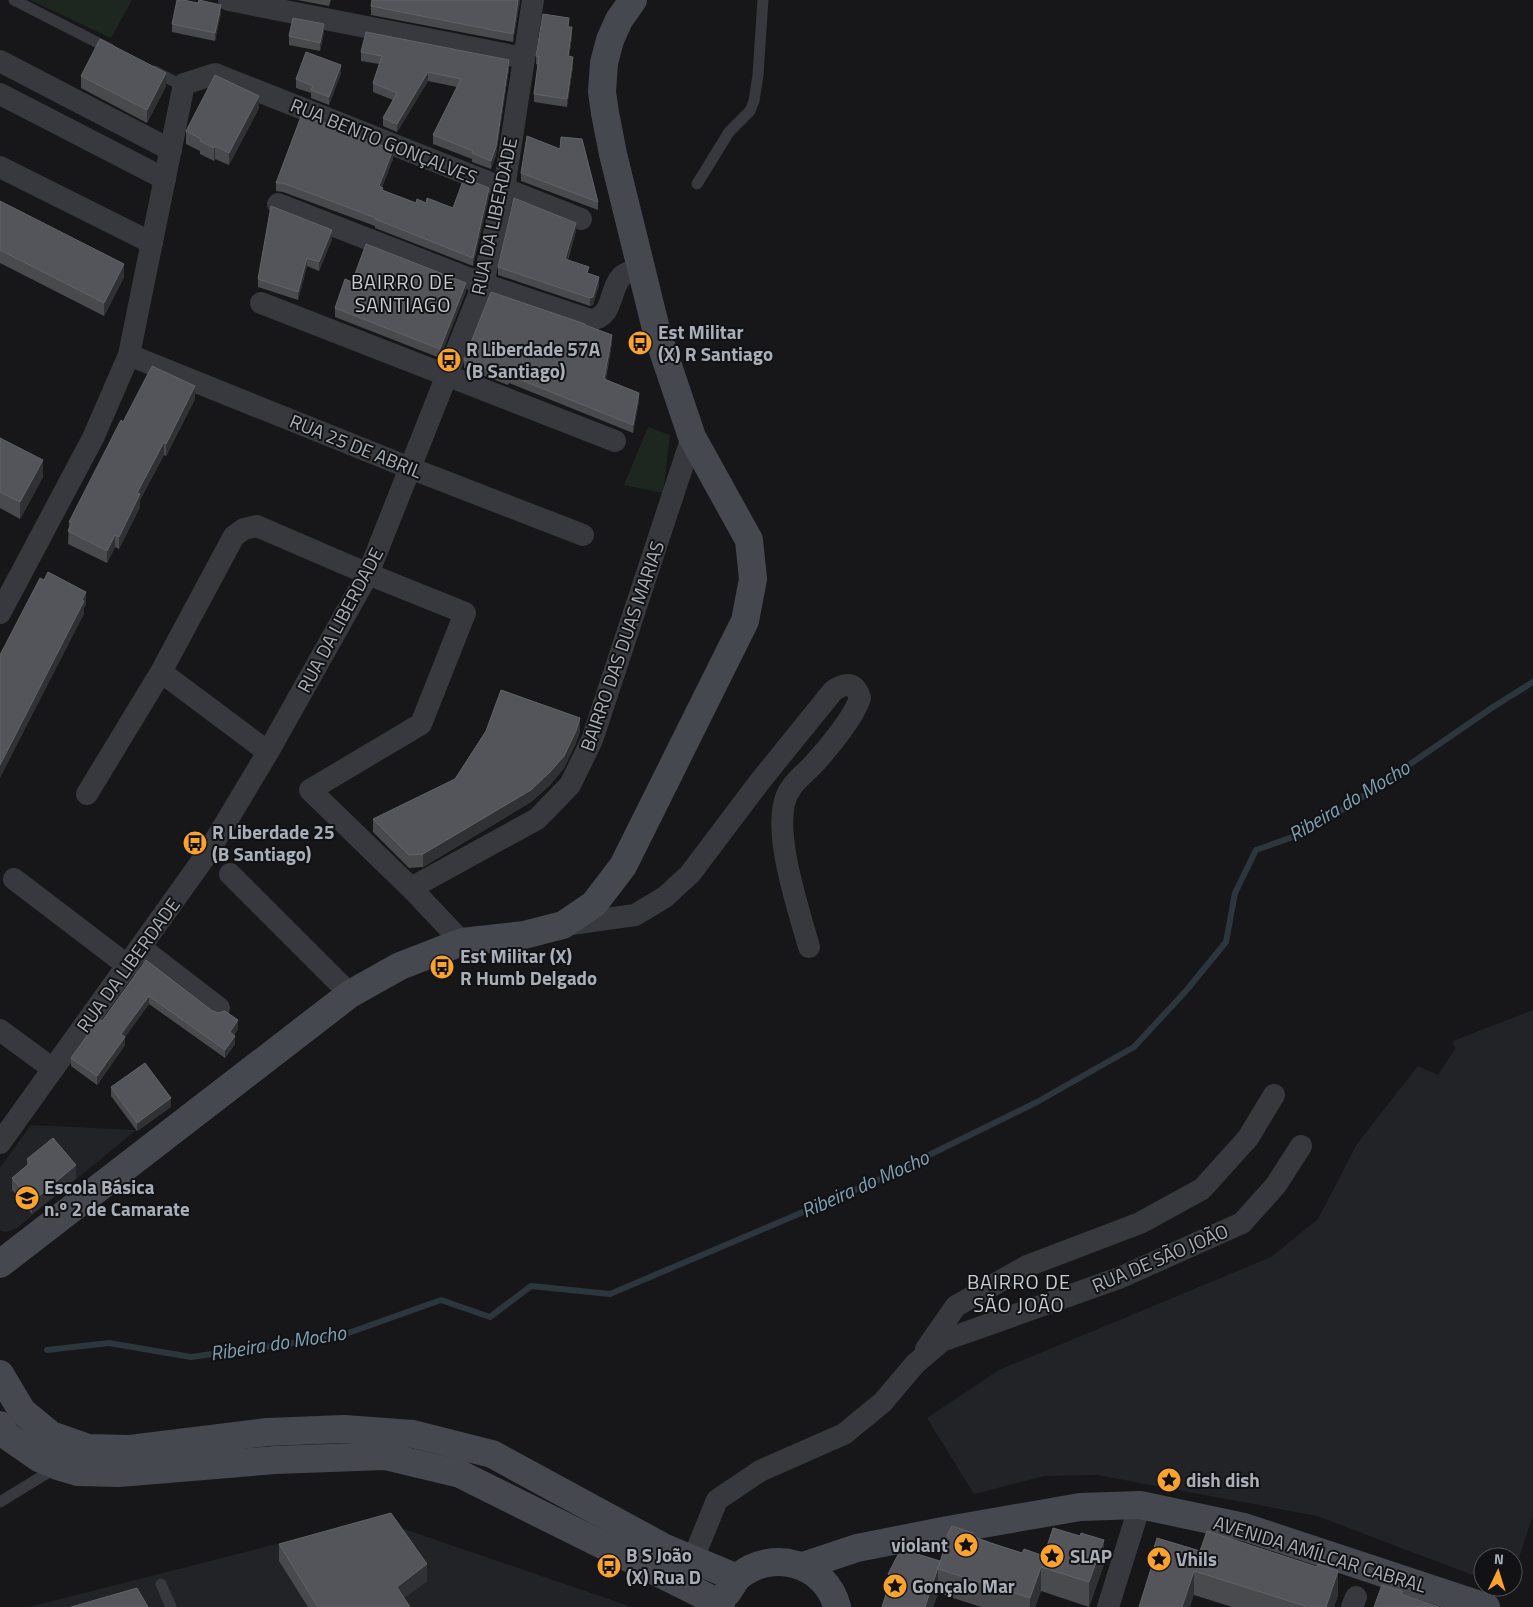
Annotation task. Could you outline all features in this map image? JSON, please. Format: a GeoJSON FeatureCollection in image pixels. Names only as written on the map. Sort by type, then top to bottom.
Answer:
{"type":"FeatureCollection","features":[{"type":"Feature","properties":{"kind":"street"},"geometry":{"type":"LineString","coordinates":[[229,0],[524,58]]}},
{"type":"Feature","properties":{"kind":"street","name":"RUA DA LIBERDADE"},"geometry":{"type":"LineString","coordinates":[[0,1143],[207,854],[268,752],[368,574],[483,284],[504,189],[533,0]]}},
{"type":"Feature","properties":{"kind":"street"},"geometry":{"type":"LineString","coordinates":[[562,925],[594,904],[623,866],[745,621],[753,579],[749,540],[692,437],[657,333],[604,113],[602,92],[604,63],[610,40],[619,20],[633,0]]}},
{"type":"Feature","properties":{"kind":"street"},"geometry":{"type":"LineString","coordinates":[[0,61],[171,150]]}},
{"type":"Feature","properties":{"kind":"street","name":"RUA BENTO GONÇALVES"},"geometry":{"type":"LineString","coordinates":[[183,86],[184,84],[215,74],[581,219]]}},
{"type":"Feature","properties":{"kind":"street"},"geometry":{"type":"LineString","coordinates":[[0,613],[93,438],[129,355],[183,86]]}},
{"type":"Feature","properties":{"kind":"street"},"geometry":{"type":"LineString","coordinates":[[0,94],[165,180]]}},
{"type":"Feature","properties":{"kind":"street"},"geometry":{"type":"LineString","coordinates":[[0,167],[152,243]]}},
{"type":"Feature","properties":{"kind":"street"},"geometry":{"type":"LineString","coordinates":[[278,204],[483,284],[590,320],[597,319],[603,314],[608,307],[617,283],[622,277],[641,268]]}},
{"type":"Feature","properties":{"kind":"street"},"geometry":{"type":"LineString","coordinates":[[261,303],[615,441]]}},
{"type":"Feature","properties":{"kind":"street","name":"RUA 25 DE ABRIL"},"geometry":{"type":"LineString","coordinates":[[129,355],[583,535]]}},
{"type":"Feature","properties":{"kind":"street","name":"BAIRRO DAS DUAS MARIAS"},"geometry":{"type":"LineString","coordinates":[[411,888],[537,819],[570,785],[592,740],[692,437]]}},
{"type":"Feature","properties":{"kind":"street"},"geometry":{"type":"LineString","coordinates":[[88,794],[161,672],[234,536],[244,529],[257,526],[464,613],[421,724],[310,790],[411,888],[462,942]]}},
{"type":"Feature","properties":{"kind":"street"},"geometry":{"type":"LineString","coordinates":[[161,672],[268,752]]}},
{"type":"Feature","properties":{"kind":"street"},"geometry":{"type":"LineString","coordinates":[[0,1264],[350,994],[400,966],[462,942],[524,935],[562,925],[635,915],[665,897],[690,874],[761,780],[833,691],[842,685],[851,685],[857,689],[860,698],[853,714],[814,764],[790,788],[781,815],[782,836],[794,894],[809,947]]}},
{"type":"Feature","properties":{"kind":"street"},"geometry":{"type":"LineString","coordinates":[[230,874],[350,994]]}},
{"type":"Feature","properties":{"kind":"street"},"geometry":{"type":"LineString","coordinates":[[14,879],[134,957],[219,1008]]}},
{"type":"Feature","properties":{"kind":"street"},"geometry":{"type":"LineString","coordinates":[[0,1030],[54,1069]]}},
{"type":"Feature","properties":{"kind":"street"},"geometry":{"type":"LineString","coordinates":[[915,1364],[956,1306],[1027,1266],[1140,1223],[1202,1189],[1248,1138],[1274,1095]]}},
{"type":"Feature","properties":{"kind":"street","name":"RUA DE SÃO JOÃO"},"geometry":{"type":"LineString","coordinates":[[693,1559],[717,1500],[760,1471],[844,1434],[883,1402],[915,1364],[942,1341],[1119,1278],[1242,1223],[1276,1185],[1301,1146]]}},
{"type":"Feature","properties":{"kind":"street"},"geometry":{"type":"LineString","coordinates":[[0,1374],[22,1411],[51,1435],[88,1448],[130,1449],[267,1432],[344,1429],[413,1434],[492,1454],[665,1548],[737,1578]]}},
{"type":"Feature","properties":{"kind":"street"},"geometry":{"type":"LineString","coordinates":[[0,1425],[6,1434],[39,1458],[78,1472],[120,1473],[275,1460],[385,1456],[460,1474],[720,1606],[737,1578],[757,1566],[780,1562],[804,1566],[823,1580],[835,1598],[837,1607]]}},
{"type":"Feature","properties":{"kind":"street"},"geometry":{"type":"LineString","coordinates":[[1108,1607],[1140,1505]]}},
{"type":"Feature","properties":{"kind":"street","name":"AVENIDA AMÍLCAR CABRAL"},"geometry":{"type":"LineString","coordinates":[[804,1566],[857,1548],[1080,1507],[1140,1505],[1244,1527],[1486,1607]]}},
{"type":"Feature","properties":{"kind":"street"},"geometry":{"type":"LineString","coordinates":[[837,1607],[843,1575],[857,1548]]}},
{"type":"Feature","properties":{"kind":"lane"},"geometry":{"type":"LineString","coordinates":[[14,0],[124,56]]}},
{"type":"Feature","properties":{"kind":"lane"},"geometry":{"type":"LineString","coordinates":[[696,184],[730,132],[750,110],[754,100],[758,75],[763,0]]}},
{"type":"Feature","properties":{"kind":"lane"},"geometry":{"type":"LineString","coordinates":[[141,65],[183,86]]}},
{"type":"Feature","properties":{"kind":"lane"},"geometry":{"type":"LineString","coordinates":[[0,1502],[58,1466]]}},
{"type":"Feature","properties":{"kind":"lane"},"geometry":{"type":"LineString","coordinates":[[161,1584],[171,1607]]}},
{"type":"Feature","properties":{"kind":"shaded area"},"geometry":{"type":"Polygon","coordinates":[[[30,0],[132,0],[111,38],[30,0]]]}},
{"type":"Feature","properties":{"kind":"shaded area"},"geometry":{"type":"Polygon","coordinates":[[[648,427],[670,435],[663,493],[624,485],[648,427]]]}},
{"type":"Feature","properties":{"kind":"shaded area"},"geometry":{"type":"Polygon","coordinates":[[[1533,1010],[1533,1515],[1523,1547],[1473,1547],[1473,1575],[1317,1516],[1097,1475],[1044,1476],[974,1494],[927,1418],[999,1370],[1271,1257],[1318,1219],[1357,1144],[1418,1066],[1438,1075],[1455,1049],[1453,1041],[1533,1010]]]}},
{"type":"Feature","properties":{"kind":"shaded area","name":"Escola Básica n.º 2 de Camarate"},"geometry":{"type":"Polygon","coordinates":[[[31,1125],[136,1130],[17,1228],[6,1232],[0,1231],[0,1168],[31,1125]]]}},
{"type":"Feature","properties":{"kind":"shaded area"},"geometry":{"type":"Polygon","coordinates":[[[375,1519],[632,1607],[29,1607],[375,1519]]]}},
{"type":"Feature","properties":{"kind":"building"},"geometry":{"type":"Polygon","coordinates":[[[177,0],[198,3],[199,0],[221,5],[215,33],[172,24],[177,0]]]}},
{"type":"Feature","properties":{"kind":"building"},"geometry":{"type":"Polygon","coordinates":[[[372,0],[518,0],[513,34],[371,6],[372,0]]]}},
{"type":"Feature","properties":{"kind":"building"},"geometry":{"type":"Polygon","coordinates":[[[543,14],[569,18],[568,27],[572,27],[568,56],[573,57],[567,99],[534,94],[539,56],[536,56],[543,14]]]}},
{"type":"Feature","properties":{"kind":"building"},"geometry":{"type":"Polygon","coordinates":[[[293,18],[324,24],[320,43],[289,36],[293,18]]]}},
{"type":"Feature","properties":{"kind":"building"},"geometry":{"type":"Polygon","coordinates":[[[366,32],[509,60],[496,147],[491,161],[472,153],[473,151],[433,135],[461,79],[428,72],[397,124],[383,118],[397,93],[373,83],[382,56],[361,52],[366,32]]]}},
{"type":"Feature","properties":{"kind":"building"},"geometry":{"type":"Polygon","coordinates":[[[100,39],[166,73],[147,110],[81,76],[100,39]]]}},
{"type":"Feature","properties":{"kind":"building"},"geometry":{"type":"Polygon","coordinates":[[[306,52],[341,65],[329,97],[311,90],[313,86],[296,79],[306,52]]]}},
{"type":"Feature","properties":{"kind":"building"},"geometry":{"type":"Polygon","coordinates":[[[215,75],[259,96],[229,153],[200,141],[201,139],[186,131],[215,75]]]}},
{"type":"Feature","properties":{"kind":"building"},"geometry":{"type":"Polygon","coordinates":[[[302,114],[393,150],[379,186],[383,188],[382,190],[416,203],[417,199],[426,203],[427,198],[453,208],[464,178],[489,188],[473,258],[376,218],[283,183],[276,183],[302,114]]]}},
{"type":"Feature","properties":{"kind":"building"},"geometry":{"type":"Polygon","coordinates":[[[527,136],[560,149],[561,137],[582,139],[598,202],[521,173],[527,136]]]}},
{"type":"Feature","properties":{"kind":"building"},"geometry":{"type":"Polygon","coordinates":[[[514,198],[576,223],[565,259],[589,267],[587,273],[599,277],[593,297],[590,298],[498,267],[514,198]]]}},
{"type":"Feature","properties":{"kind":"building"},"geometry":{"type":"Polygon","coordinates":[[[0,201],[124,264],[104,303],[0,250],[0,201]]]}},
{"type":"Feature","properties":{"kind":"building"},"geometry":{"type":"Polygon","coordinates":[[[271,206],[332,230],[319,262],[307,258],[298,292],[258,279],[271,206]]]}},
{"type":"Feature","properties":{"kind":"building"},"geometry":{"type":"Polygon","coordinates":[[[366,244],[466,283],[440,349],[335,308],[345,279],[352,282],[366,244]]]}},
{"type":"Feature","properties":{"kind":"building"},"geometry":{"type":"Polygon","coordinates":[[[491,292],[612,335],[604,379],[639,393],[633,425],[509,375],[508,377],[464,360],[491,292]]]}},
{"type":"Feature","properties":{"kind":"building"},"geometry":{"type":"Polygon","coordinates":[[[152,366],[195,386],[166,444],[164,442],[137,493],[140,494],[119,537],[115,535],[107,551],[68,531],[72,523],[69,522],[121,420],[123,422],[152,366]]]}},
{"type":"Feature","properties":{"kind":"building"},"geometry":{"type":"Polygon","coordinates":[[[0,438],[43,460],[20,502],[0,492],[0,438]]]}},
{"type":"Feature","properties":{"kind":"building"},"geometry":{"type":"Polygon","coordinates":[[[48,572],[86,592],[82,600],[84,601],[0,765],[0,655],[40,578],[44,580],[48,572]]]}},
{"type":"Feature","properties":{"kind":"building"},"geometry":{"type":"Polygon","coordinates":[[[501,690],[580,718],[564,756],[531,790],[423,854],[409,855],[373,819],[455,779],[486,731],[501,690]]]}},
{"type":"Feature","properties":{"kind":"building"},"geometry":{"type":"Polygon","coordinates":[[[146,960],[211,1010],[218,1013],[225,1011],[238,1020],[230,1032],[235,1036],[225,1050],[149,996],[121,1034],[125,1037],[97,1076],[71,1058],[99,1019],[102,1021],[146,960]]]}},
{"type":"Feature","properties":{"kind":"building"},"geometry":{"type":"Polygon","coordinates":[[[145,1063],[171,1098],[137,1123],[111,1087],[145,1063]]]}},
{"type":"Feature","properties":{"kind":"building"},"geometry":{"type":"Polygon","coordinates":[[[53,1138],[76,1165],[32,1202],[12,1178],[30,1163],[27,1159],[53,1138]]]}},
{"type":"Feature","properties":{"kind":"building"},"geometry":{"type":"Polygon","coordinates":[[[391,1513],[427,1564],[397,1587],[410,1607],[318,1607],[279,1544],[391,1513]]]}},
{"type":"Feature","properties":{"kind":"building"},"geometry":{"type":"Polygon","coordinates":[[[952,1526],[973,1533],[971,1536],[997,1545],[1022,1553],[1024,1549],[1044,1556],[1053,1528],[1080,1536],[1081,1533],[1104,1540],[1089,1582],[1041,1567],[1030,1598],[938,1569],[948,1533],[952,1526]]]}},
{"type":"Feature","properties":{"kind":"building"},"geometry":{"type":"Polygon","coordinates":[[[1207,1531],[1317,1567],[1318,1564],[1338,1571],[1326,1607],[1308,1607],[1194,1571],[1182,1607],[1139,1607],[1154,1559],[1151,1558],[1157,1538],[1200,1551],[1207,1531]]]}},
{"type":"Feature","properties":{"kind":"building"},"geometry":{"type":"Polygon","coordinates":[[[901,1549],[940,1561],[925,1607],[882,1607],[892,1575],[888,1574],[901,1549]]]}},
{"type":"Feature","properties":{"kind":"building"},"geometry":{"type":"Polygon","coordinates":[[[1382,1585],[1402,1591],[1401,1594],[1439,1607],[1374,1607],[1382,1585]]]}},
{"type":"Feature","properties":{"kind":"building"},"geometry":{"type":"Polygon","coordinates":[[[137,1588],[148,1607],[71,1607],[137,1588]]]}},
{"type":"Feature","properties":{"kind":"waterway","name":"Ribeira do Mocho"},"geometry":{"type":"LineString","coordinates":[[47,1350],[109,1343],[191,1357],[337,1337],[441,1300],[490,1317],[531,1286],[610,1294],[874,1182],[1037,1102],[1134,1047],[1185,992],[1226,942],[1235,893],[1256,850],[1304,833],[1355,802],[1493,707],[1533,682]]}},
{"type":"Feature","properties":{"kind":"place","name":"Est Militar (X) R Santiago"},"geometry":{"type":"Point","coordinates":[640,343]}},
{"type":"Feature","properties":{"kind":"place","name":"R Liberdade 57A (B Santiago)"},"geometry":{"type":"Point","coordinates":[449,360]}},
{"type":"Feature","properties":{"kind":"place","name":"R Liberdade 25 (B Santiago)"},"geometry":{"type":"Point","coordinates":[195,843]}},
{"type":"Feature","properties":{"kind":"place","name":"Est Militar (X) R Humb Delgado"},"geometry":{"type":"Point","coordinates":[442,967]}},
{"type":"Feature","properties":{"kind":"place","name":"Escola Básica n.º 2 de Camarate"},"geometry":{"type":"Point","coordinates":[27,1198]}},
{"type":"Feature","properties":{"kind":"place","name":"dish dish"},"geometry":{"type":"Point","coordinates":[1169,1480]}},
{"type":"Feature","properties":{"kind":"place","name":"violant"},"geometry":{"type":"Point","coordinates":[966,1545]}},
{"type":"Feature","properties":{"kind":"place","name":"SLAP"},"geometry":{"type":"Point","coordinates":[1052,1556]}},
{"type":"Feature","properties":{"kind":"place","name":"Vhils"},"geometry":{"type":"Point","coordinates":[1159,1559]}},
{"type":"Feature","properties":{"kind":"place","name":"B S João (X) Rua D"},"geometry":{"type":"Point","coordinates":[609,1566]}},
{"type":"Feature","properties":{"kind":"place","name":"Gonçalo Mar"},"geometry":{"type":"Point","coordinates":[895,1586]}},
{"type":"Feature","properties":{"kind":"district","name":"BAIRRO DE SANTIAGO"},"geometry":{"type":"Point","coordinates":[403,294]}},
{"type":"Feature","properties":{"kind":"district","name":"BAIRRO DE SÃO JOÃO"},"geometry":{"type":"Point","coordinates":[1019,1294]}}]}
